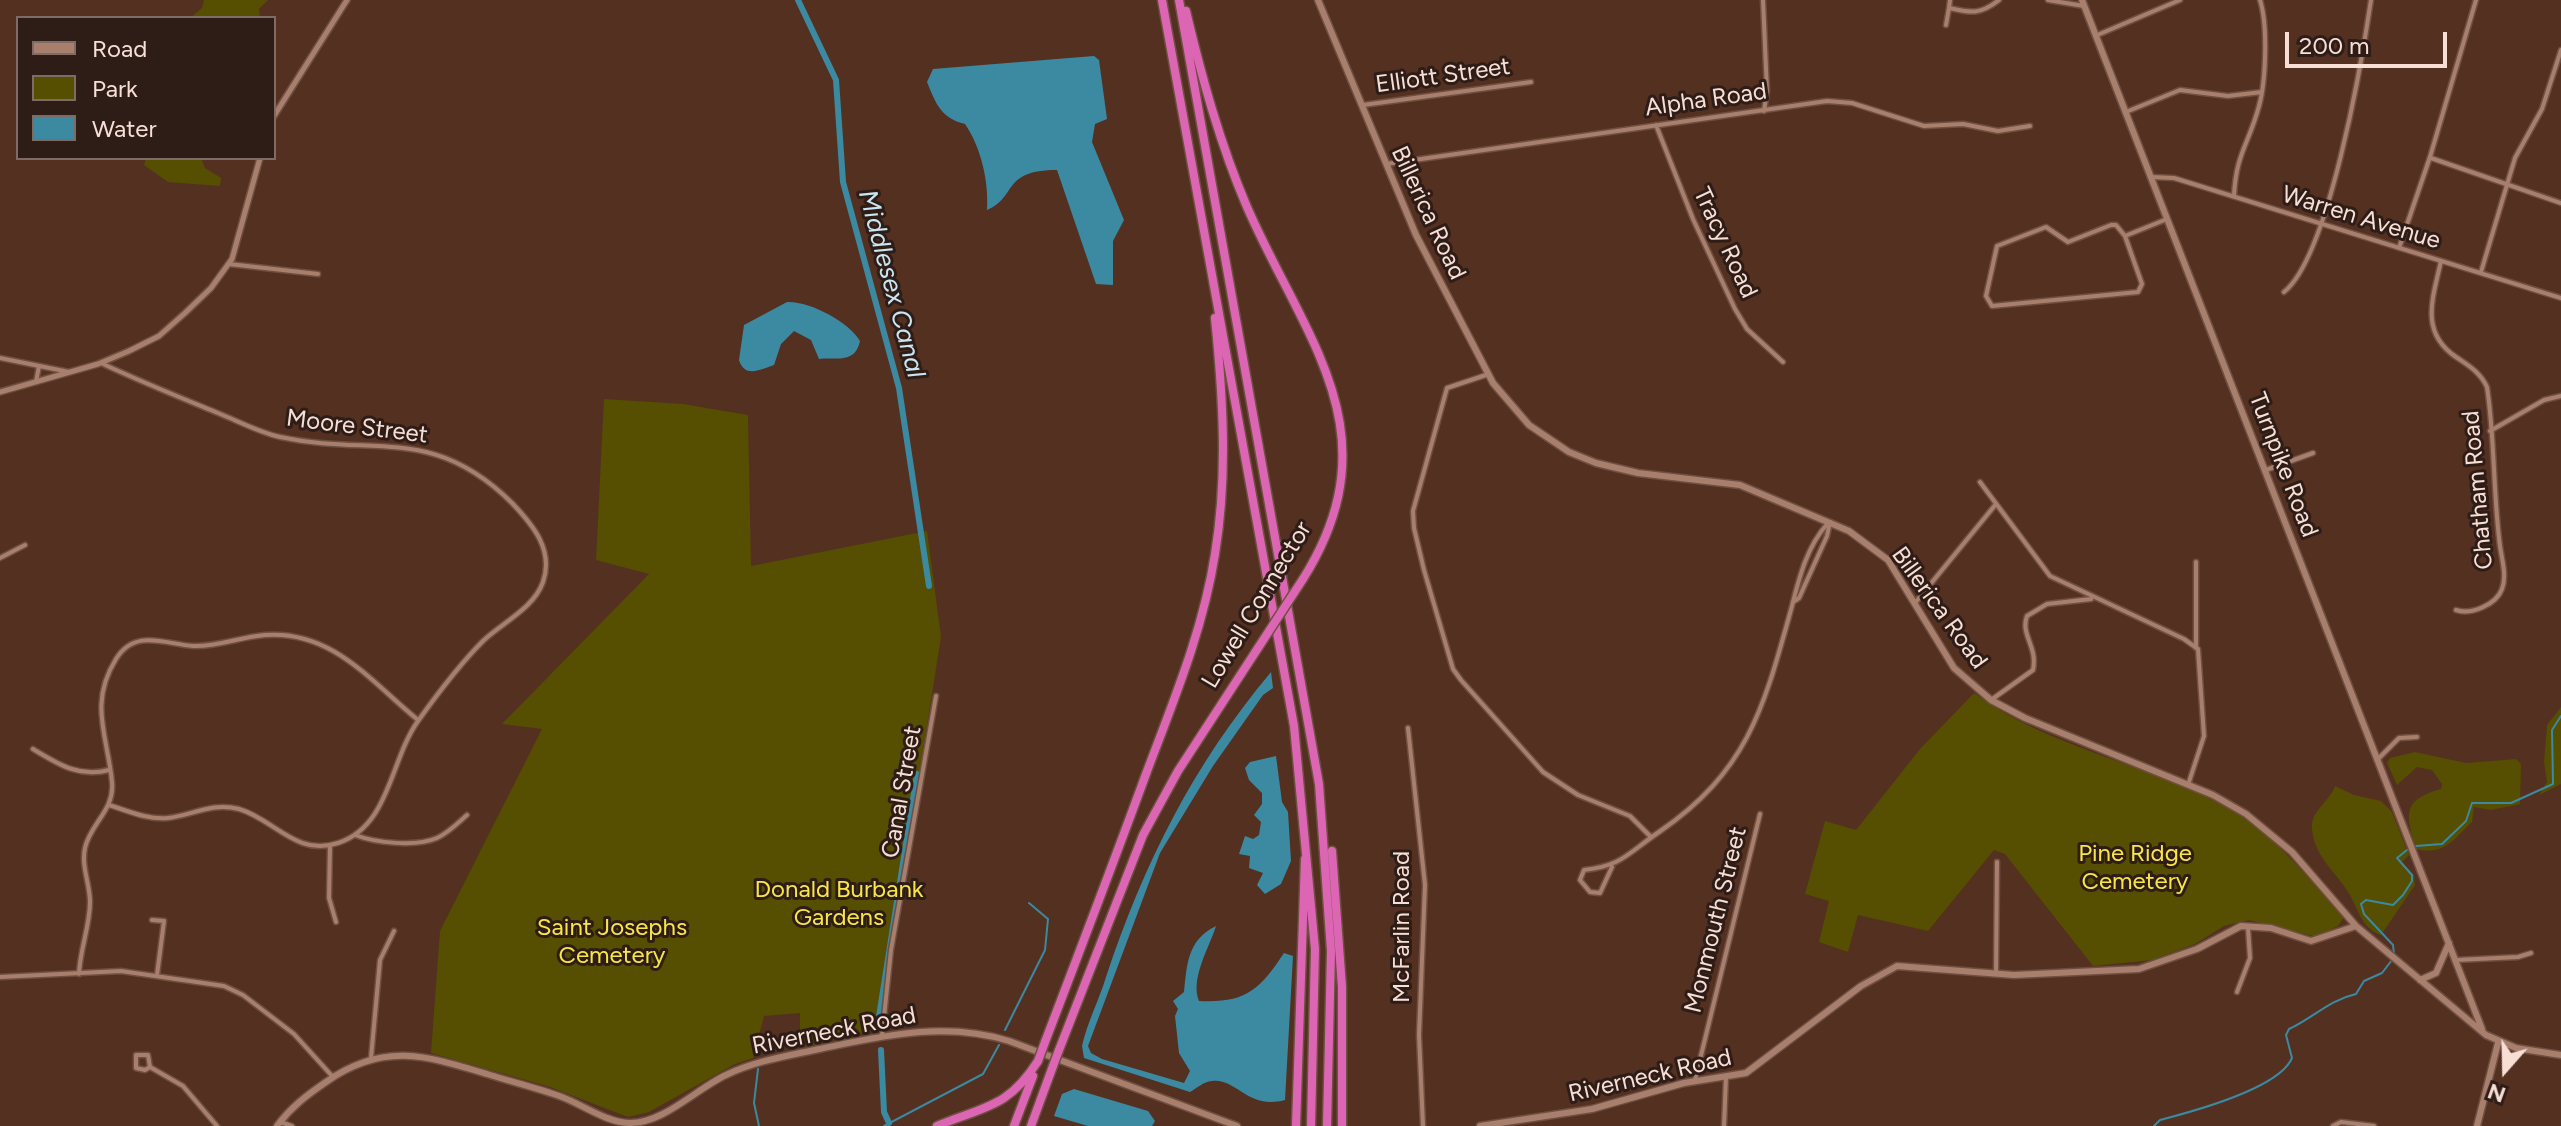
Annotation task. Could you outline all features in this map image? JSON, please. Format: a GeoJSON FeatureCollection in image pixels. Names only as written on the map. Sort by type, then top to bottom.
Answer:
{"type":"FeatureCollection","features":[{"type":"Feature","properties":{"kind":"highway"},"geometry":{"type":"LineString","coordinates":[[1162,0],[1294,726],[1307,830],[1315,949],[1311,1126]]}},
{"type":"Feature","properties":{"kind":"highway"},"geometry":{"type":"LineString","coordinates":[[1181,0],[1337,892],[1348,1126]]}},
{"type":"Feature","properties":{"kind":"highway","name":"Lowell Connector"},"geometry":{"type":"LineString","coordinates":[[1032,1124],[1111,912],[1147,826],[1183,763],[1303,579],[1325,538],[1336,505],[1343,453],[1338,405],[1322,357],[1270,257],[1230,166],[1210,108],[1181,0]]}},
{"type":"Feature","properties":{"kind":"highway"},"geometry":{"type":"LineString","coordinates":[[1015,1122],[1185,670],[1209,585],[1221,508],[1224,438],[1208,253]]}},
{"type":"Feature","properties":{"kind":"highway"},"geometry":{"type":"LineString","coordinates":[[1319,784],[1331,932],[1327,1126]]}},
{"type":"Feature","properties":{"kind":"highway"},"geometry":{"type":"LineString","coordinates":[[1296,1126],[1307,830]]}},
{"type":"Feature","properties":{"kind":"highway"},"geometry":{"type":"LineString","coordinates":[[1342,1126],[1343,1034]]}},
{"type":"Feature","properties":{"kind":"highway"},"geometry":{"type":"LineString","coordinates":[[937,1126],[1005,1100],[1022,1086],[1038,1061]]}},
{"type":"Feature","properties":{"kind":"main road","name":"Billerica Road"},"geometry":{"type":"LineString","coordinates":[[1318,0],[1359,106],[1425,254],[1489,374],[1516,414],[1569,452],[1638,473],[1740,485],[1830,522],[1861,539],[1888,560],[1954,668],[1991,700],[2025,718],[2188,785],[2246,814],[2270,832],[2356,926],[2483,1032],[2498,1043],[2561,1055]]}},
{"type":"Feature","properties":{"kind":"main road","name":"Turnpike Road"},"geometry":{"type":"LineString","coordinates":[[2083,3],[2483,1032]]}},
{"type":"Feature","properties":{"kind":"main road","name":"Riverneck Road"},"geometry":{"type":"LineString","coordinates":[[1480,1126],[1592,1109],[1695,1081],[1746,1073],[1861,986],[1897,966],[1909,964],[1996,974],[2139,969],[2164,962],[2248,925]]}},
{"type":"Feature","properties":{"kind":"main road"},"geometry":{"type":"LineString","coordinates":[[2248,925],[2271,928],[2311,941],[2356,926]]}},
{"type":"Feature","properties":{"kind":"main road"},"geometry":{"type":"LineString","coordinates":[[2420,980],[2436,973],[2449,943]]}},
{"type":"Feature","properties":{"kind":"main road","name":"Riverneck Road"},"geometry":{"type":"LineString","coordinates":[[279,1124],[296,1104],[333,1077],[371,1058],[409,1055],[455,1064],[555,1095],[611,1119],[633,1123],[657,1116],[720,1078],[749,1066],[882,1036],[940,1030],[988,1035],[1237,1126]]}},
{"type":"Feature","properties":{"kind":"main road"},"geometry":{"type":"LineString","coordinates":[[2477,1126],[2498,1043]]}},
{"type":"Feature","properties":{"kind":"street"},"geometry":{"type":"LineString","coordinates":[[276,113],[347,0]]}},
{"type":"Feature","properties":{"kind":"street"},"geometry":{"type":"LineString","coordinates":[[1763,0],[1767,91],[1764,111]]}},
{"type":"Feature","properties":{"kind":"street"},"geometry":{"type":"LineString","coordinates":[[1946,25],[1950,0]]}},
{"type":"Feature","properties":{"kind":"street"},"geometry":{"type":"LineString","coordinates":[[1949,8],[1978,13],[1999,0]]}},
{"type":"Feature","properties":{"kind":"street"},"geometry":{"type":"LineString","coordinates":[[2048,0],[2083,3]]}},
{"type":"Feature","properties":{"kind":"street"},"geometry":{"type":"LineString","coordinates":[[2095,36],[2180,0]]}},
{"type":"Feature","properties":{"kind":"street"},"geometry":{"type":"LineString","coordinates":[[2234,197],[2237,159],[2256,116],[2262,92],[2264,17],[2260,0]]}},
{"type":"Feature","properties":{"kind":"street"},"geometry":{"type":"LineString","coordinates":[[2284,292],[2300,277],[2352,114],[2371,0]]}},
{"type":"Feature","properties":{"kind":"street"},"geometry":{"type":"LineString","coordinates":[[2399,248],[2430,157],[2476,0]]}},
{"type":"Feature","properties":{"kind":"street"},"geometry":{"type":"LineString","coordinates":[[2481,273],[2519,148],[2542,109],[2561,50]]}},
{"type":"Feature","properties":{"kind":"street","name":"Elliott Street"},"geometry":{"type":"LineString","coordinates":[[1359,106],[1531,82]]}},
{"type":"Feature","properties":{"kind":"street"},"geometry":{"type":"LineString","coordinates":[[2126,112],[2180,90],[2228,96],[2262,92]]}},
{"type":"Feature","properties":{"kind":"street","name":"Alpha Road"},"geometry":{"type":"LineString","coordinates":[[1384,164],[1841,101],[1924,126],[1963,124],[1998,131],[2030,126]]}},
{"type":"Feature","properties":{"kind":"street","name":"Tracy Road"},"geometry":{"type":"LineString","coordinates":[[1656,125],[1686,204],[1735,309],[1747,329],[1783,362]]}},
{"type":"Feature","properties":{"kind":"street"},"geometry":{"type":"LineString","coordinates":[[2430,157],[2561,203]]}},
{"type":"Feature","properties":{"kind":"street"},"geometry":{"type":"LineString","coordinates":[[0,392],[101,363],[159,336],[211,288],[229,264],[259,160]]}},
{"type":"Feature","properties":{"kind":"street","name":"Warren Avenue"},"geometry":{"type":"LineString","coordinates":[[2151,177],[2166,176],[2561,298]]}},
{"type":"Feature","properties":{"kind":"street"},"geometry":{"type":"LineString","coordinates":[[2125,236],[2167,219]]}},
{"type":"Feature","properties":{"kind":"street"},"geometry":{"type":"LineString","coordinates":[[2111,225],[2116,225],[2125,236],[2142,284],[2138,292],[1992,306],[1986,296],[1997,246],[2038,228],[2046,227],[2068,242],[2111,225]]}},
{"type":"Feature","properties":{"kind":"street","name":"Chatham Road"},"geometry":{"type":"LineString","coordinates":[[2441,261],[2431,325],[2445,349],[2473,368],[2484,381],[2504,582],[2492,602],[2470,611],[2456,610]]}},
{"type":"Feature","properties":{"kind":"street"},"geometry":{"type":"LineString","coordinates":[[229,264],[318,274]]}},
{"type":"Feature","properties":{"kind":"street"},"geometry":{"type":"LineString","coordinates":[[0,358],[71,372]]}},
{"type":"Feature","properties":{"kind":"street","name":"Moore Street"},"geometry":{"type":"LineString","coordinates":[[101,363],[281,437],[405,446],[438,455],[470,469],[513,504],[544,546],[543,584],[529,604],[484,641],[455,671],[418,720],[398,758],[379,808],[355,835],[330,845],[295,842],[240,809],[206,807],[156,819],[109,805]]}},
{"type":"Feature","properties":{"kind":"street"},"geometry":{"type":"LineString","coordinates":[[36,382],[39,366]]}},
{"type":"Feature","properties":{"kind":"street"},"geometry":{"type":"LineString","coordinates":[[1489,374],[1447,388],[1413,511],[1424,570],[1453,669],[1543,772],[1578,795],[1630,816],[1651,837]]}},
{"type":"Feature","properties":{"kind":"street"},"geometry":{"type":"LineString","coordinates":[[2490,431],[2544,400],[2561,396]]}},
{"type":"Feature","properties":{"kind":"street"},"geometry":{"type":"LineString","coordinates":[[2266,470],[2313,453]]}},
{"type":"Feature","properties":{"kind":"street"},"geometry":{"type":"LineString","coordinates":[[1980,482],[2042,569],[2094,598],[2184,639],[2196,648]]}},
{"type":"Feature","properties":{"kind":"street"},"geometry":{"type":"LineString","coordinates":[[1915,603],[1996,504]]}},
{"type":"Feature","properties":{"kind":"street"},"geometry":{"type":"LineString","coordinates":[[1793,602],[1804,588],[1830,522]]}},
{"type":"Feature","properties":{"kind":"street"},"geometry":{"type":"LineString","coordinates":[[1612,867],[1584,870],[1580,880],[1590,892],[1600,893],[1612,867],[1704,798],[1745,745],[1770,686],[1798,579],[1819,533],[1830,522]]}},
{"type":"Feature","properties":{"kind":"street"},"geometry":{"type":"LineString","coordinates":[[0,558],[25,545]]}},
{"type":"Feature","properties":{"kind":"street"},"geometry":{"type":"LineString","coordinates":[[2188,785],[2204,736],[2201,668],[2196,648],[2196,562]]}},
{"type":"Feature","properties":{"kind":"street"},"geometry":{"type":"LineString","coordinates":[[1991,700],[2033,670],[2036,657],[2025,633],[2027,616],[2047,604],[2094,598]]}},
{"type":"Feature","properties":{"kind":"street"},"geometry":{"type":"LineString","coordinates":[[79,974],[90,901],[84,849],[109,805],[113,785],[101,737],[101,713],[109,672],[118,656],[132,643],[148,639],[195,646],[263,635],[304,639],[349,659],[418,720]]}},
{"type":"Feature","properties":{"kind":"street","name":"Canal Street"},"geometry":{"type":"LineString","coordinates":[[882,1036],[891,950],[936,696]]}},
{"type":"Feature","properties":{"kind":"street","name":"McFarlin Road"},"geometry":{"type":"LineString","coordinates":[[1408,728],[1425,885],[1419,1035],[1423,1126]]}},
{"type":"Feature","properties":{"kind":"street"},"geometry":{"type":"LineString","coordinates":[[2377,760],[2399,738],[2417,737]]}},
{"type":"Feature","properties":{"kind":"street"},"geometry":{"type":"LineString","coordinates":[[33,749],[76,771],[95,773],[109,770]]}},
{"type":"Feature","properties":{"kind":"street","name":"Monmouth Street"},"geometry":{"type":"LineString","coordinates":[[1695,1081],[1760,814]]}},
{"type":"Feature","properties":{"kind":"street"},"geometry":{"type":"LineString","coordinates":[[355,835],[387,841],[426,841],[437,838],[467,815]]}},
{"type":"Feature","properties":{"kind":"street"},"geometry":{"type":"LineString","coordinates":[[330,845],[329,898],[336,922]]}},
{"type":"Feature","properties":{"kind":"street"},"geometry":{"type":"LineString","coordinates":[[1996,974],[1997,862]]}},
{"type":"Feature","properties":{"kind":"street"},"geometry":{"type":"LineString","coordinates":[[152,920],[164,921],[157,975]]}},
{"type":"Feature","properties":{"kind":"street"},"geometry":{"type":"LineString","coordinates":[[2237,992],[2250,958],[2248,925]]}},
{"type":"Feature","properties":{"kind":"street"},"geometry":{"type":"LineString","coordinates":[[371,1058],[380,960],[394,931]]}},
{"type":"Feature","properties":{"kind":"street"},"geometry":{"type":"LineString","coordinates":[[2456,960],[2518,957],[2531,953]]}},
{"type":"Feature","properties":{"kind":"street"},"geometry":{"type":"LineString","coordinates":[[0,977],[121,971],[212,983],[243,995],[300,1039],[333,1077]]}},
{"type":"Feature","properties":{"kind":"street"},"geometry":{"type":"LineString","coordinates":[[136,1055],[148,1055],[150,1067],[143,1070],[136,1068],[136,1055]]}},
{"type":"Feature","properties":{"kind":"street"},"geometry":{"type":"LineString","coordinates":[[150,1067],[183,1086],[217,1126]]}},
{"type":"Feature","properties":{"kind":"street"},"geometry":{"type":"LineString","coordinates":[[1724,1126],[1726,1077]]}},
{"type":"Feature","properties":{"kind":"street"},"geometry":{"type":"LineString","coordinates":[[2333,1126],[2341,1122],[2374,1126]]}},
{"type":"Feature","properties":{"kind":"street"},"geometry":{"type":"LineString","coordinates":[[279,1124],[292,1126]]}},
{"type":"Feature","properties":{"kind":"green space"},"geometry":{"type":"Polygon","coordinates":[[[204,0],[268,0],[259,9],[260,16],[192,16],[202,8],[204,0]]]}},
{"type":"Feature","properties":{"kind":"green space"},"geometry":{"type":"Polygon","coordinates":[[[145,160],[202,160],[205,168],[221,178],[220,186],[168,182],[144,165],[145,160]]]}},
{"type":"Feature","properties":{"kind":"green space","name":"Saint Josephs Cemetery"},"geometry":{"type":"Polygon","coordinates":[[[604,399],[683,404],[748,415],[751,566],[927,531],[941,637],[882,1009],[871,1031],[800,1048],[800,1013],[764,1016],[753,1058],[735,1064],[649,1112],[628,1117],[550,1087],[431,1053],[440,931],[542,729],[502,724],[649,574],[596,560],[604,399]]]}},
{"type":"Feature","properties":{"kind":"green space","name":"Pine Ridge Cemetery"},"geometry":{"type":"Polygon","coordinates":[[[1974,693],[2033,728],[2162,778],[2224,806],[2273,842],[2344,917],[2338,926],[2317,937],[2249,920],[2224,926],[2195,944],[2152,960],[2093,966],[2005,854],[1994,850],[1928,931],[1858,915],[1848,952],[1819,942],[1829,901],[1805,894],[1825,821],[1856,830],[1920,749],[1974,693]]]}},
{"type":"Feature","properties":{"kind":"green space"},"geometry":{"type":"Polygon","coordinates":[[[2561,707],[2561,784],[2539,795],[2547,782],[2544,762],[2547,725],[2561,707]]]}},
{"type":"Feature","properties":{"kind":"green space"},"geometry":{"type":"Polygon","coordinates":[[[2415,752],[2466,763],[2516,759],[2521,764],[2520,804],[2491,810],[2474,807],[2472,822],[2447,845],[2434,850],[2416,849],[2410,827],[2410,810],[2419,798],[2441,789],[2442,784],[2432,770],[2417,767],[2397,785],[2387,763],[2390,758],[2415,752]]]}},
{"type":"Feature","properties":{"kind":"green space"},"geometry":{"type":"Polygon","coordinates":[[[2335,786],[2354,795],[2381,801],[2392,812],[2409,855],[2402,862],[2414,875],[2415,885],[2381,935],[2364,923],[2314,839],[2314,817],[2335,786]]]}},
{"type":"Feature","properties":{"kind":"water"},"geometry":{"type":"Polygon","coordinates":[[[1094,56],[1099,60],[1107,119],[1095,124],[1092,142],[1124,220],[1113,241],[1113,285],[1096,284],[1057,170],[1039,171],[1018,179],[997,205],[987,210],[985,177],[975,143],[965,124],[950,118],[940,109],[927,82],[933,69],[1094,56]]]}},
{"type":"Feature","properties":{"kind":"water"},"geometry":{"type":"Polygon","coordinates":[[[787,302],[807,305],[838,320],[860,341],[858,348],[844,358],[819,359],[811,340],[794,331],[781,344],[774,365],[754,371],[745,369],[739,360],[744,325],[787,302]]]}},
{"type":"Feature","properties":{"kind":"water"},"geometry":{"type":"Polygon","coordinates":[[[1271,672],[1273,688],[1263,695],[1213,766],[1160,853],[1088,1046],[1091,1053],[1102,1059],[1184,1083],[1190,1071],[1179,1053],[1175,1016],[1178,1009],[1173,1001],[1184,992],[1194,946],[1199,938],[1216,926],[1199,973],[1199,1001],[1240,997],[1267,977],[1284,953],[1293,956],[1285,1100],[1272,1102],[1252,1098],[1221,1081],[1206,1083],[1190,1092],[1084,1058],[1082,1046],[1121,935],[1154,855],[1218,743],[1271,672]]]}},
{"type":"Feature","properties":{"kind":"water"},"geometry":{"type":"Polygon","coordinates":[[[1276,756],[1282,802],[1288,812],[1291,861],[1281,884],[1265,894],[1257,885],[1263,873],[1249,868],[1250,856],[1239,854],[1245,836],[1253,839],[1259,835],[1261,822],[1254,815],[1262,804],[1262,793],[1249,780],[1245,768],[1250,762],[1276,756]]]}},
{"type":"Feature","properties":{"kind":"water"},"geometry":{"type":"Polygon","coordinates":[[[1074,1089],[1148,1111],[1155,1121],[1152,1126],[1088,1126],[1054,1116],[1062,1094],[1074,1089]]]}},
{"type":"Feature","properties":{"kind":"waterway","name":"Middlesex Canal"},"geometry":{"type":"LineString","coordinates":[[798,0],[836,80],[843,182],[899,388],[929,586]]}},
{"type":"Feature","properties":{"kind":"waterway"},"geometry":{"type":"LineString","coordinates":[[2416,846],[2442,844],[2466,821],[2472,803],[2511,803],[2553,784],[2552,730],[2561,716]]}},
{"type":"Feature","properties":{"kind":"waterway","name":"Middlesex Canal"},"geometry":{"type":"LineString","coordinates":[[878,1023],[917,774]]}},
{"type":"Feature","properties":{"kind":"waterway"},"geometry":{"type":"LineString","coordinates":[[2394,954],[2393,945],[2364,914],[2361,904],[2366,900],[2393,905],[2403,895],[2412,881],[2412,875],[2397,858],[2407,850]]}},
{"type":"Feature","properties":{"kind":"waterway"},"geometry":{"type":"LineString","coordinates":[[1005,1030],[1045,950],[1048,919],[1029,903]]}},
{"type":"Feature","properties":{"kind":"waterway"},"geometry":{"type":"LineString","coordinates":[[2154,1126],[2160,1120],[2233,1098],[2270,1080],[2292,1058],[2286,1035],[2289,1029],[2338,1000],[2356,994],[2364,981],[2382,973],[2392,960]]}},
{"type":"Feature","properties":{"kind":"waterway"},"geometry":{"type":"LineString","coordinates":[[884,1126],[983,1074],[999,1045]]}},
{"type":"Feature","properties":{"kind":"waterway","name":"Middlesex Canal"},"geometry":{"type":"LineString","coordinates":[[881,1050],[884,1112],[889,1123]]}},
{"type":"Feature","properties":{"kind":"waterway"},"geometry":{"type":"LineString","coordinates":[[758,1069],[754,1103],[759,1126]]}},
{"type":"Feature","properties":{"kind":"park label","name":"Donald Burbank Gardens"},"geometry":{"type":"Point","coordinates":[839,904]}}]}
